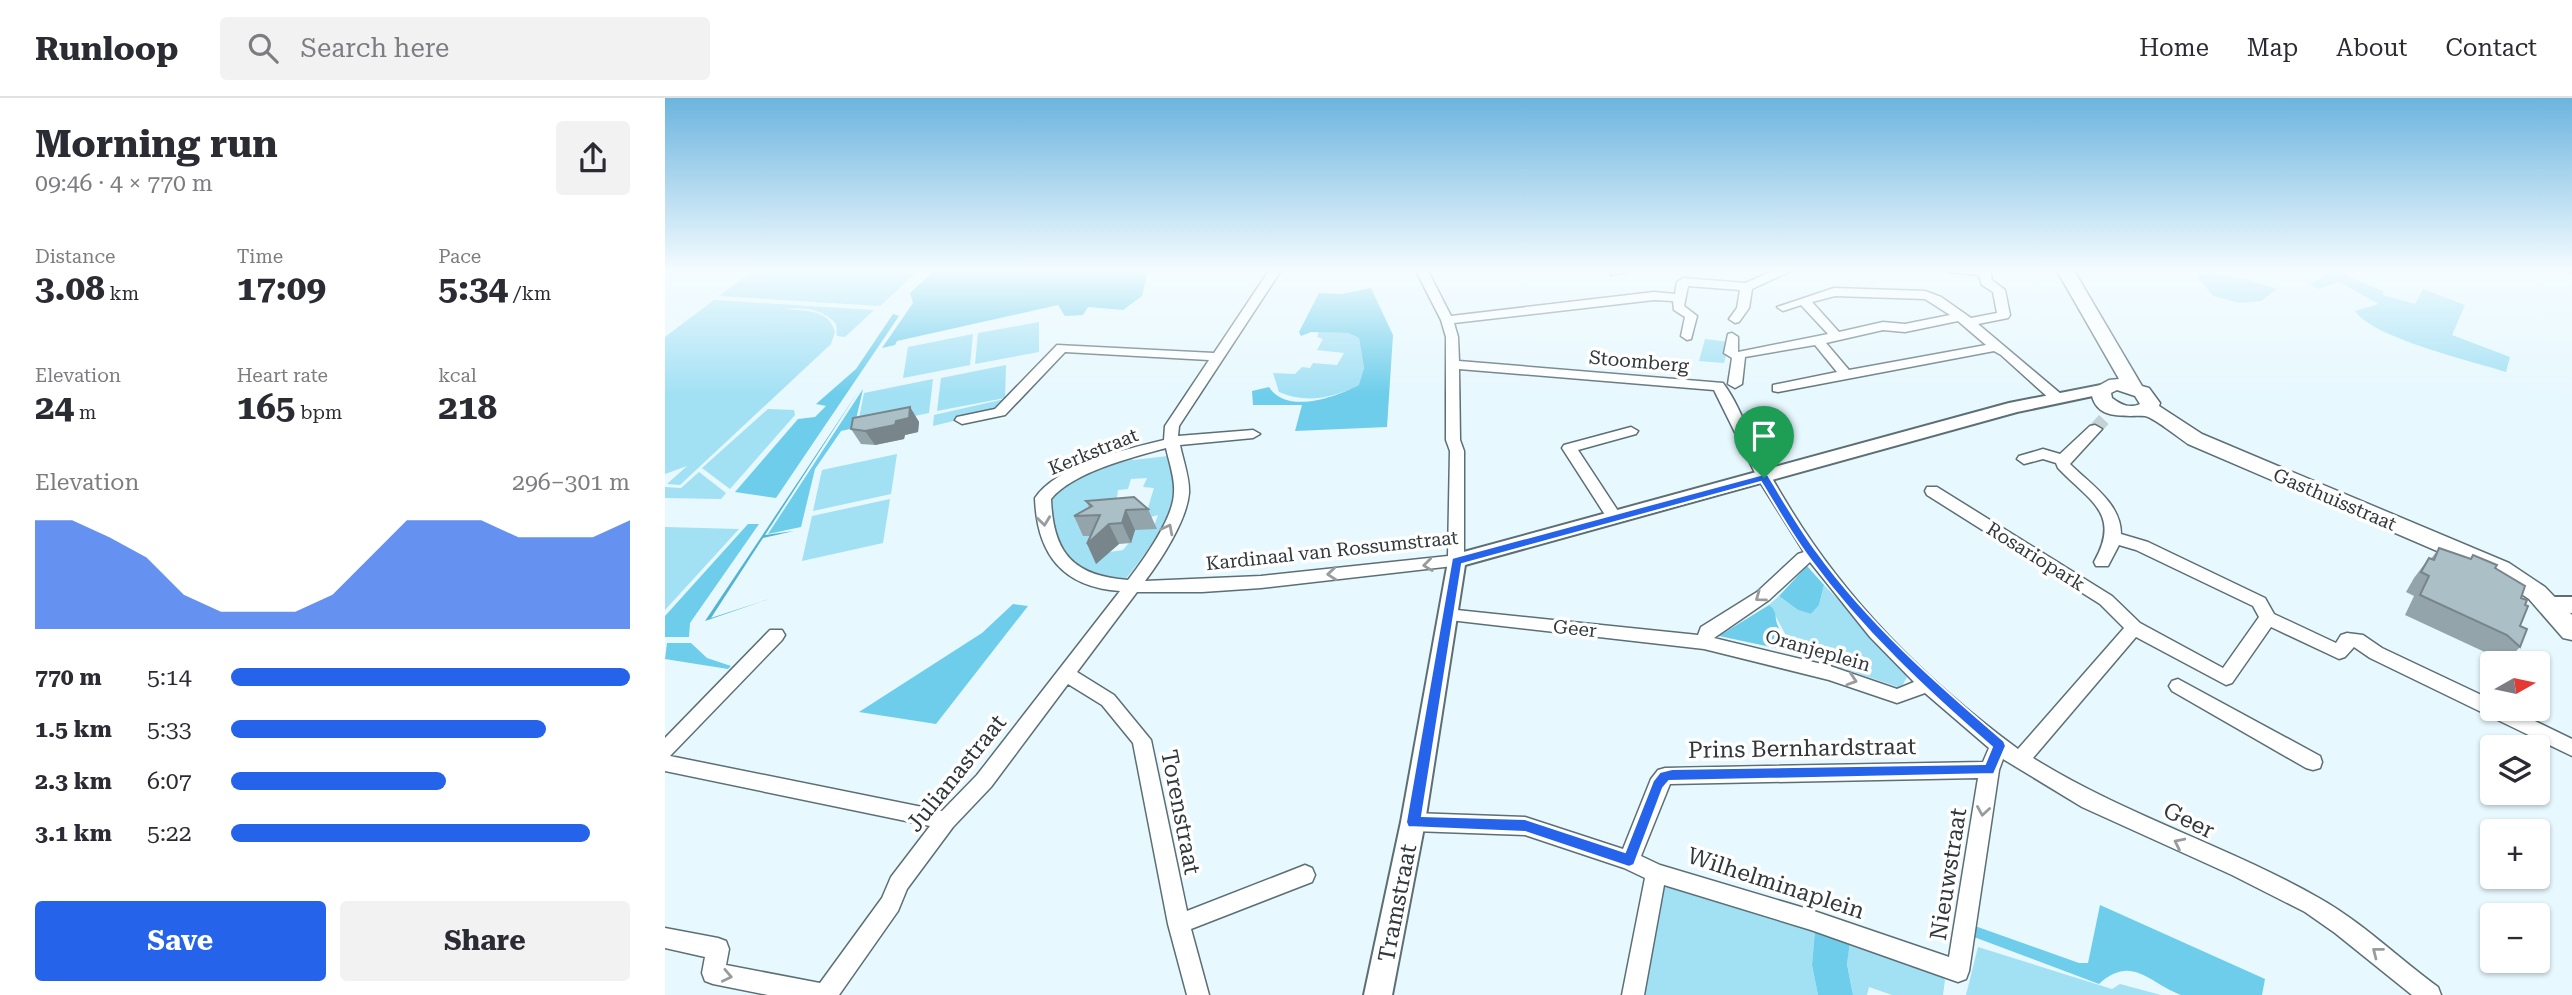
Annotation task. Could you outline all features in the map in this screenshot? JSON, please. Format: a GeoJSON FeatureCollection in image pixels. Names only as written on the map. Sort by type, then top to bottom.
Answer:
{"type":"FeatureCollection","features":[{"type":"Feature","properties":{"kind":"main road"},"geometry":{"type":"LineString","coordinates":[[2087,311],[2101,329]]}},
{"type":"Feature","properties":{"kind":"main road"},"geometry":{"type":"LineString","coordinates":[[2094,311],[2119,362],[2113,398]]}},
{"type":"Feature","properties":{"kind":"main road"},"geometry":{"type":"LineString","coordinates":[[2148,397],[2143,410],[2113,398],[2148,397]]}},
{"type":"Feature","properties":{"kind":"main road","name":"Gasthuisstraat"},"geometry":{"type":"LineString","coordinates":[[2143,410],[2195,439],[2501,569],[2565,608],[2572,631]]}},
{"type":"Feature","properties":{"kind":"street"},"geometry":{"type":"LineString","coordinates":[[1133,587],[1153,559],[1179,502],[1180,474],[1172,443],[1172,426],[1249,311]]}},
{"type":"Feature","properties":{"kind":"street"},"geometry":{"type":"LineString","coordinates":[[1442,311],[1447,320],[1454,365],[1453,440],[1458,451],[1456,561]]}},
{"type":"Feature","properties":{"kind":"street"},"geometry":{"type":"LineString","coordinates":[[1447,320],[1526,311]]}},
{"type":"Feature","properties":{"kind":"street"},"geometry":{"type":"LineString","coordinates":[[1687,311],[1691,316],[1687,336]]}},
{"type":"Feature","properties":{"kind":"street"},"geometry":{"type":"LineString","coordinates":[[1739,311],[1737,316],[1752,321]]}},
{"type":"Feature","properties":{"kind":"street"},"geometry":{"type":"LineString","coordinates":[[1813,311],[1836,336]]}},
{"type":"Feature","properties":{"kind":"street"},"geometry":{"type":"LineString","coordinates":[[1952,311],[1995,347],[2006,352],[2056,397]]}},
{"type":"Feature","properties":{"kind":"street"},"geometry":{"type":"LineString","coordinates":[[1737,354],[1818,341],[1883,326],[1905,328],[2004,315],[2003,311]]}},
{"type":"Feature","properties":{"kind":"street"},"geometry":{"type":"LineString","coordinates":[[1733,337],[1739,356],[1735,384]]}},
{"type":"Feature","properties":{"kind":"street"},"geometry":{"type":"LineString","coordinates":[[1818,341],[1844,372]]}},
{"type":"Feature","properties":{"kind":"street"},"geometry":{"type":"LineString","coordinates":[[1778,388],[1844,372],[1862,373],[1906,362],[1929,363],[1995,347]]}},
{"type":"Feature","properties":{"kind":"street"},"geometry":{"type":"LineString","coordinates":[[962,420],[1000,412],[1062,348],[1219,357]]}},
{"type":"Feature","properties":{"kind":"street","name":"Stoomberg"},"geometry":{"type":"LineString","coordinates":[[1454,365],[1718,386],[1726,397],[1764,478]]}},
{"type":"Feature","properties":{"kind":"street","name":"Kardinaal van Rossumstraat"},"geometry":{"type":"LineString","coordinates":[[1133,587],[1197,585],[1456,561],[2056,397],[2077,395],[2113,398]]}},
{"type":"Feature","properties":{"kind":"street"},"geometry":{"type":"LineString","coordinates":[[2063,460],[2095,429]]}},
{"type":"Feature","properties":{"kind":"street"},"geometry":{"type":"LineString","coordinates":[[1614,517],[1569,448],[1632,431]]}},
{"type":"Feature","properties":{"kind":"street","name":"Kerkstraat"},"geometry":{"type":"LineString","coordinates":[[1133,587],[1095,581],[1072,569],[1047,539],[1043,498],[1052,488],[1070,478],[1135,452],[1172,443],[1253,434]]}},
{"type":"Feature","properties":{"kind":"street"},"geometry":{"type":"LineString","coordinates":[[2024,458],[2043,454],[2063,460]]}},
{"type":"Feature","properties":{"kind":"street"},"geometry":{"type":"LineString","coordinates":[[2063,460],[2063,465],[2109,512],[2116,538],[2142,546],[2259,602],[2266,609],[2268,618],[2208,704]]}},
{"type":"Feature","properties":{"kind":"street","name":"Oranjeplein"},"geometry":{"type":"LineString","coordinates":[[1764,478],[1813,555],[1864,618],[1929,684],[1897,696],[1830,673],[1704,642],[1707,632],[1763,596],[1804,558],[1813,555]]}},
{"type":"Feature","properties":{"kind":"street","name":"Rosariopark"},"geometry":{"type":"LineString","coordinates":[[1932,491],[2106,600],[2134,628],[2225,678]]}},
{"type":"Feature","properties":{"kind":"street","name":"Rosariopark"},"geometry":{"type":"LineString","coordinates":[[2102,562],[2116,538]]}},
{"type":"Feature","properties":{"kind":"street","name":"Tramstraat"},"geometry":{"type":"LineString","coordinates":[[1378,995],[1413,822],[1456,561]]}},
{"type":"Feature","properties":{"kind":"street","name":"Julianastraat"},"geometry":{"type":"LineString","coordinates":[[824,995],[891,904],[898,884],[946,821],[984,781],[1133,587]]}},
{"type":"Feature","properties":{"kind":"street","name":"Geer"},"geometry":{"type":"LineString","coordinates":[[1447,615],[1704,642]]}},
{"type":"Feature","properties":{"kind":"street"},"geometry":{"type":"LineString","coordinates":[[2268,618],[2339,652],[2347,640],[2357,640],[2376,653],[2480,703]]}},
{"type":"Feature","properties":{"kind":"street"},"geometry":{"type":"LineString","coordinates":[[2020,760],[2134,628]]}},
{"type":"Feature","properties":{"kind":"street"},"geometry":{"type":"LineString","coordinates":[[665,750],[776,635]]}},
{"type":"Feature","properties":{"kind":"street","name":"Torenstraat"},"geometry":{"type":"LineString","coordinates":[[1063,676],[1078,679],[1108,700],[1142,740],[1179,924],[1198,995]]}},
{"type":"Feature","properties":{"kind":"street","name":"Geer"},"geometry":{"type":"LineString","coordinates":[[1929,684],[1999,746],[2020,760],[2123,816],[2309,904],[2377,951],[2430,995]]}},
{"type":"Feature","properties":{"kind":"street"},"geometry":{"type":"LineString","coordinates":[[2178,686],[2313,762]]}},
{"type":"Feature","properties":{"kind":"street"},"geometry":{"type":"LineString","coordinates":[[2517,721],[2572,748]]}},
{"type":"Feature","properties":{"kind":"street","name":"Nieuwstraat"},"geometry":{"type":"LineString","coordinates":[[1958,971],[1990,770],[1999,746]]}},
{"type":"Feature","properties":{"kind":"street"},"geometry":{"type":"LineString","coordinates":[[665,762],[946,821]]}},
{"type":"Feature","properties":{"kind":"street","name":"Prins Bernhardstraat"},"geometry":{"type":"LineString","coordinates":[[1629,860],[1658,785],[1665,776],[1990,770]]}},
{"type":"Feature","properties":{"kind":"street"},"geometry":{"type":"LineString","coordinates":[[1413,822],[1525,825],[1629,860],[1656,873]]}},
{"type":"Feature","properties":{"kind":"street","name":"Wilhelminaplein"},"geometry":{"type":"LineString","coordinates":[[1633,995],[1656,873],[1811,920],[1958,971]]}},
{"type":"Feature","properties":{"kind":"street"},"geometry":{"type":"LineString","coordinates":[[1179,924],[1305,875]]}},
{"type":"Feature","properties":{"kind":"street"},"geometry":{"type":"LineString","coordinates":[[665,938],[718,949],[713,973],[824,995]]}},
{"type":"Feature","properties":{"kind":"shaded area"},"geometry":{"type":"Polygon","coordinates":[[[700,311],[814,312],[827,319],[835,332],[831,344],[680,485],[667,484],[687,466],[665,474],[665,337],[700,311]]]}},
{"type":"Feature","properties":{"kind":"shaded area"},"geometry":{"type":"Polygon","coordinates":[[[814,311],[873,311],[845,337],[837,336],[836,324],[814,311]]]}},
{"type":"Feature","properties":{"kind":"shaded area"},"geometry":{"type":"Polygon","coordinates":[[[908,311],[1032,311],[897,341],[895,345],[882,348],[908,311]]]}},
{"type":"Feature","properties":{"kind":"shaded area"},"geometry":{"type":"Polygon","coordinates":[[[1062,311],[1086,311],[1083,315],[1065,316],[1062,311]]]}},
{"type":"Feature","properties":{"kind":"shaded area"},"geometry":{"type":"Polygon","coordinates":[[[1310,311],[1382,311],[1393,335],[1387,427],[1295,431],[1302,405],[1253,405],[1252,391],[1269,387],[1287,400],[1299,402],[1325,398],[1359,385],[1364,368],[1359,338],[1348,333],[1311,332],[1301,336],[1299,332],[1310,311]]]}},
{"type":"Feature","properties":{"kind":"shaded area"},"geometry":{"type":"Polygon","coordinates":[[[2355,311],[2462,311],[2452,335],[2510,357],[2506,372],[2402,339],[2365,321],[2355,311]]]}},
{"type":"Feature","properties":{"kind":"shaded area"},"geometry":{"type":"Polygon","coordinates":[[[893,314],[899,316],[776,498],[735,492],[798,419],[815,417],[826,406],[816,404],[856,369],[893,314]]]}},
{"type":"Feature","properties":{"kind":"shaded area"},"geometry":{"type":"Polygon","coordinates":[[[1039,322],[1039,352],[975,364],[978,333],[1039,322]]]}},
{"type":"Feature","properties":{"kind":"shaded area"},"geometry":{"type":"Polygon","coordinates":[[[1319,332],[1348,333],[1359,338],[1364,368],[1360,385],[1319,398],[1300,398],[1279,392],[1273,373],[1295,374],[1302,367],[1310,368],[1313,363],[1337,365],[1344,353],[1317,350],[1323,339],[1317,337],[1319,332]]]}},
{"type":"Feature","properties":{"kind":"shaded area"},"geometry":{"type":"Polygon","coordinates":[[[973,334],[970,365],[903,378],[908,347],[973,334]]]}},
{"type":"Feature","properties":{"kind":"shaded area"},"geometry":{"type":"Polygon","coordinates":[[[1705,339],[1730,342],[1724,363],[1699,361],[1705,339]]]}},
{"type":"Feature","properties":{"kind":"shaded area"},"geometry":{"type":"Polygon","coordinates":[[[1006,365],[1005,398],[937,411],[941,378],[1006,365]]]}},
{"type":"Feature","properties":{"kind":"shaded area"},"geometry":{"type":"Polygon","coordinates":[[[933,379],[929,413],[857,428],[864,393],[933,379]]]}},
{"type":"Feature","properties":{"kind":"shaded area"},"geometry":{"type":"Polygon","coordinates":[[[863,389],[854,428],[841,431],[815,469],[801,527],[768,534],[863,389]]]}},
{"type":"Feature","properties":{"kind":"shaded area"},"geometry":{"type":"Polygon","coordinates":[[[858,392],[765,535],[794,531],[763,538],[711,618],[769,599],[705,621],[858,392]]]}},
{"type":"Feature","properties":{"kind":"shaded area"},"geometry":{"type":"Polygon","coordinates":[[[1009,398],[998,410],[933,426],[934,415],[1009,398]]]}},
{"type":"Feature","properties":{"kind":"shaded area"},"geometry":{"type":"Polygon","coordinates":[[[768,409],[794,410],[795,415],[730,489],[702,468],[768,409]]]}},
{"type":"Feature","properties":{"kind":"shaded area"},"geometry":{"type":"Polygon","coordinates":[[[897,454],[891,494],[813,511],[822,470],[897,454]]]}},
{"type":"Feature","properties":{"kind":"shaded area"},"geometry":{"type":"Polygon","coordinates":[[[1129,455],[1133,460],[1168,456],[1174,485],[1173,500],[1163,524],[1125,580],[1088,572],[1063,557],[1053,540],[1049,501],[1074,479],[1129,455]],[[1147,478],[1131,479],[1128,489],[1118,490],[1110,552],[1123,550],[1133,538],[1133,528],[1154,526],[1158,515],[1151,517],[1147,511],[1154,488],[1143,487],[1147,478]]]}},
{"type":"Feature","properties":{"kind":"shaded area"},"geometry":{"type":"Polygon","coordinates":[[[699,472],[726,493],[721,499],[665,498],[665,487],[681,488],[699,472]]]}},
{"type":"Feature","properties":{"kind":"shaded area"},"geometry":{"type":"Polygon","coordinates":[[[890,499],[883,543],[802,561],[812,516],[890,499]]]}},
{"type":"Feature","properties":{"kind":"shaded area"},"geometry":{"type":"Polygon","coordinates":[[[748,524],[759,524],[690,623],[689,637],[665,637],[665,616],[748,524]]]}},
{"type":"Feature","properties":{"kind":"shaded area"},"geometry":{"type":"Polygon","coordinates":[[[665,527],[739,529],[665,610],[665,527]]]}},
{"type":"Feature","properties":{"kind":"shaded area"},"geometry":{"type":"Polygon","coordinates":[[[1807,566],[1824,585],[1819,605],[1811,614],[1798,610],[1779,596],[1807,566]]]}},
{"type":"Feature","properties":{"kind":"shaded area"},"geometry":{"type":"Polygon","coordinates":[[[1824,585],[1900,665],[1907,677],[1901,688],[1794,652],[1769,605],[1779,596],[1798,610],[1811,614],[1819,605],[1824,585]]]}},
{"type":"Feature","properties":{"kind":"shaded area"},"geometry":{"type":"Polygon","coordinates":[[[1013,604],[1028,606],[936,724],[859,712],[982,633],[1013,604]]]}},
{"type":"Feature","properties":{"kind":"shaded area"},"geometry":{"type":"Polygon","coordinates":[[[1769,605],[1794,652],[1719,636],[1769,605]]]}},
{"type":"Feature","properties":{"kind":"shaded area"},"geometry":{"type":"Polygon","coordinates":[[[667,643],[691,643],[707,658],[731,666],[728,669],[665,659],[667,643]]]}},
{"type":"Feature","properties":{"kind":"shaded area"},"geometry":{"type":"Polygon","coordinates":[[[1669,886],[1815,930],[1812,965],[1818,995],[1643,995],[1663,888],[1669,886]]]}},
{"type":"Feature","properties":{"kind":"shaded area"},"geometry":{"type":"Polygon","coordinates":[[[2100,905],[2265,979],[2262,995],[2181,995],[2131,971],[2111,975],[2099,984],[1974,937],[1975,926],[2079,963],[2088,963],[2100,905]]]}},
{"type":"Feature","properties":{"kind":"shaded area"},"geometry":{"type":"Polygon","coordinates":[[[1815,930],[1850,942],[1847,964],[1853,995],[1818,995],[1812,965],[1815,930]]]}},
{"type":"Feature","properties":{"kind":"shaded area"},"geometry":{"type":"Polygon","coordinates":[[[1850,942],[1940,973],[1945,980],[1943,995],[1892,995],[1869,987],[1867,995],[1853,995],[1847,963],[1850,942]]]}},
{"type":"Feature","properties":{"kind":"shaded area"},"geometry":{"type":"Polygon","coordinates":[[[1978,947],[2112,989],[2120,984],[2161,995],[1966,995],[1978,947]]]}},
{"type":"Feature","properties":{"kind":"building"},"geometry":{"type":"Polygon","coordinates":[[[910,407],[909,418],[896,421],[895,425],[865,431],[851,429],[853,418],[910,407]]]}},
{"type":"Feature","properties":{"kind":"building"},"geometry":{"type":"Polygon","coordinates":[[[1134,497],[1148,509],[1126,510],[1122,523],[1109,524],[1087,544],[1100,515],[1074,516],[1092,506],[1086,501],[1134,497]]]}},
{"type":"Feature","properties":{"kind":"building"},"geometry":{"type":"Polygon","coordinates":[[[2439,548],[2471,559],[2473,555],[2497,565],[2495,568],[2525,586],[2521,598],[2527,600],[2525,605],[2528,606],[2520,626],[2527,629],[2520,647],[2507,635],[2420,595],[2429,576],[2421,572],[2429,558],[2434,560],[2439,548]]]}},
{"type":"Feature","properties":{"kind":"tunnel"},"geometry":{"type":"LineString","coordinates":[[2095,429],[2108,415]]}},
{"type":"Feature","properties":{"kind":"route"},"geometry":{"type":"LineString","coordinates":[[1764,478],[1813,555],[1864,618],[1929,684],[1999,746],[1990,770],[1665,776],[1658,785],[1629,860],[1525,825],[1413,822],[1456,561],[1764,478]]}}]}
